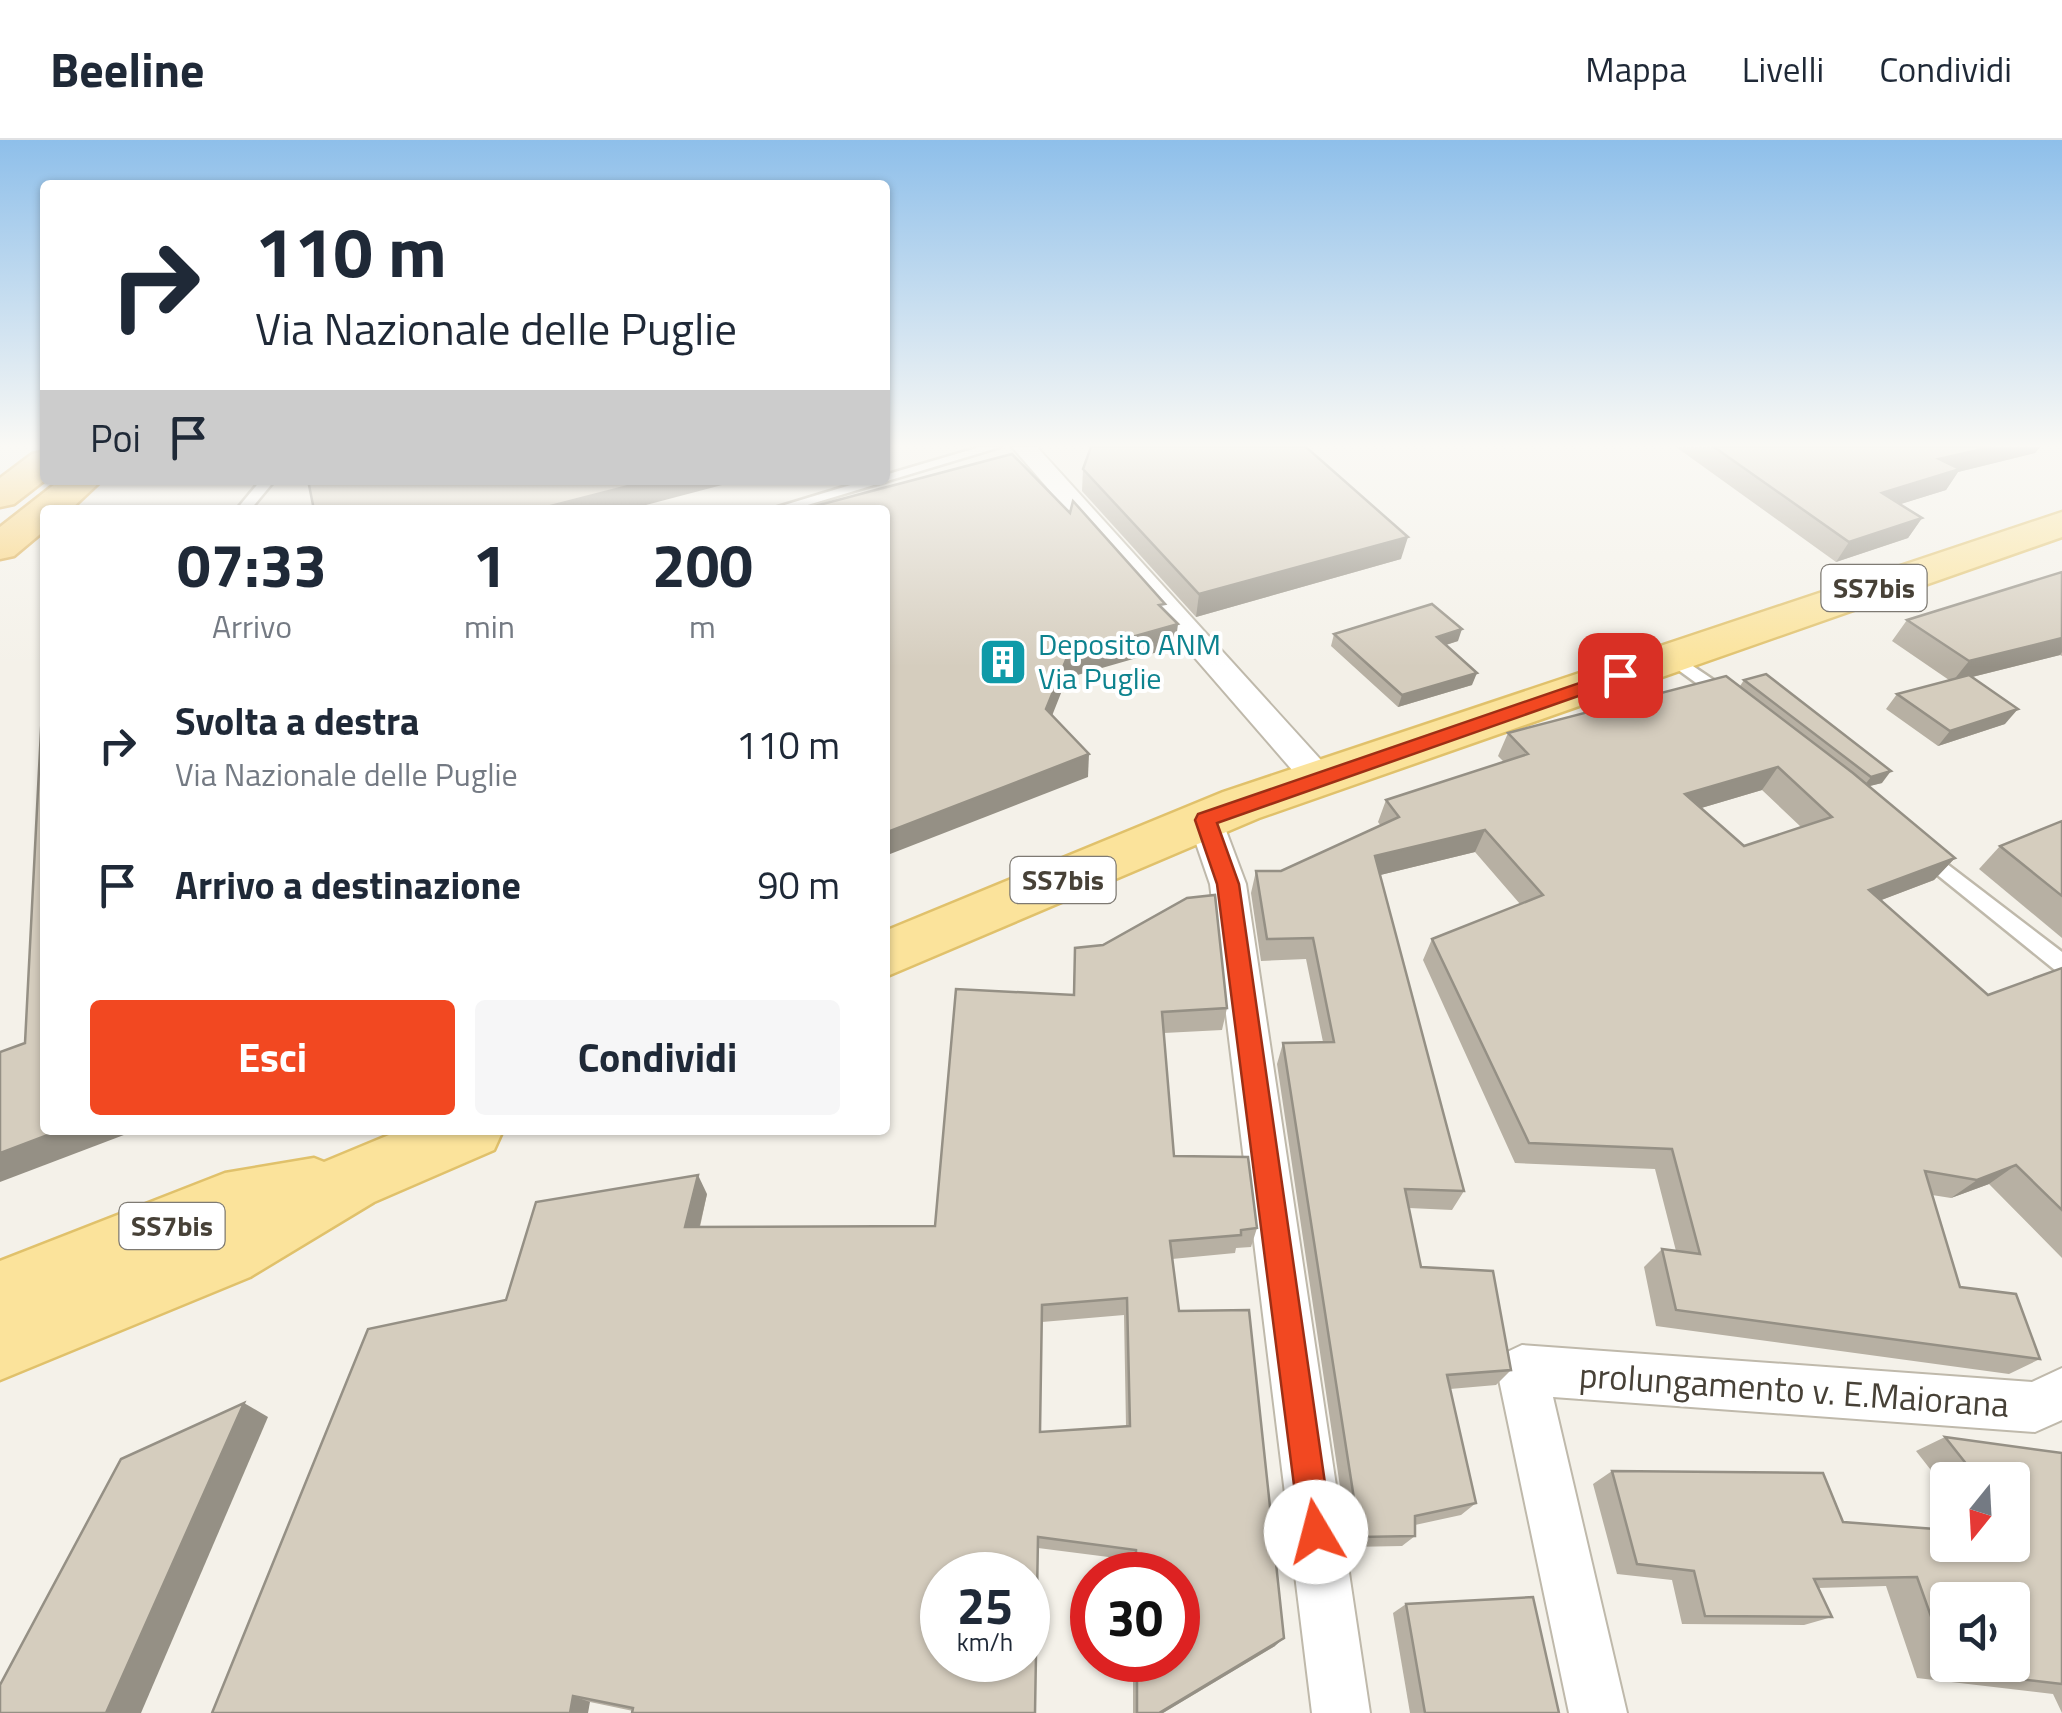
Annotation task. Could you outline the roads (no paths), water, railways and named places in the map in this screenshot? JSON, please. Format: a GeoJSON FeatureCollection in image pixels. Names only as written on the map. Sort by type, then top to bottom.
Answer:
{"type":"FeatureCollection","features":[{"type":"Feature","properties":{"kind":"highway"},"geometry":{"type":"LineString","coordinates":[[0,547],[32,520]]}},
{"type":"Feature","properties":{"kind":"main road","name":"SS7bis"},"geometry":{"type":"LineString","coordinates":[[890,953],[1205,820],[1318,778],[2062,524]]}},
{"type":"Feature","properties":{"kind":"main road","name":"SS7bis"},"geometry":{"type":"LineString","coordinates":[[0,1344],[226,1254],[351,1181],[460,1135]]}},
{"type":"Feature","properties":{"kind":"main road","name":"SS7bis"},"geometry":{"type":"LineString","coordinates":[[0,1294],[225,1204],[351,1181]]}},
{"type":"Feature","properties":{"kind":"street"},"geometry":{"type":"LineString","coordinates":[[1089,520],[1318,778]]}},
{"type":"Feature","properties":{"kind":"street"},"geometry":{"type":"LineString","coordinates":[[1205,820],[1228,884],[1341,1713]]}},
{"type":"Feature","properties":{"kind":"street","name":"prolungamento v. E.Maiorana"},"geometry":{"type":"LineString","coordinates":[[1598,1713],[1522,1370],[2035,1408],[2062,1393]]}},
{"type":"Feature","properties":{"kind":"lane"},"geometry":{"type":"LineString","coordinates":[[1672,657],[1742,707]]}},
{"type":"Feature","properties":{"kind":"lane"},"geometry":{"type":"LineString","coordinates":[[1915,846],[2062,964]]}},
{"type":"Feature","properties":{"kind":"place","name":"Deposito ANM Via Puglie"},"geometry":{"type":"Point","coordinates":[1003,662]}}]}
